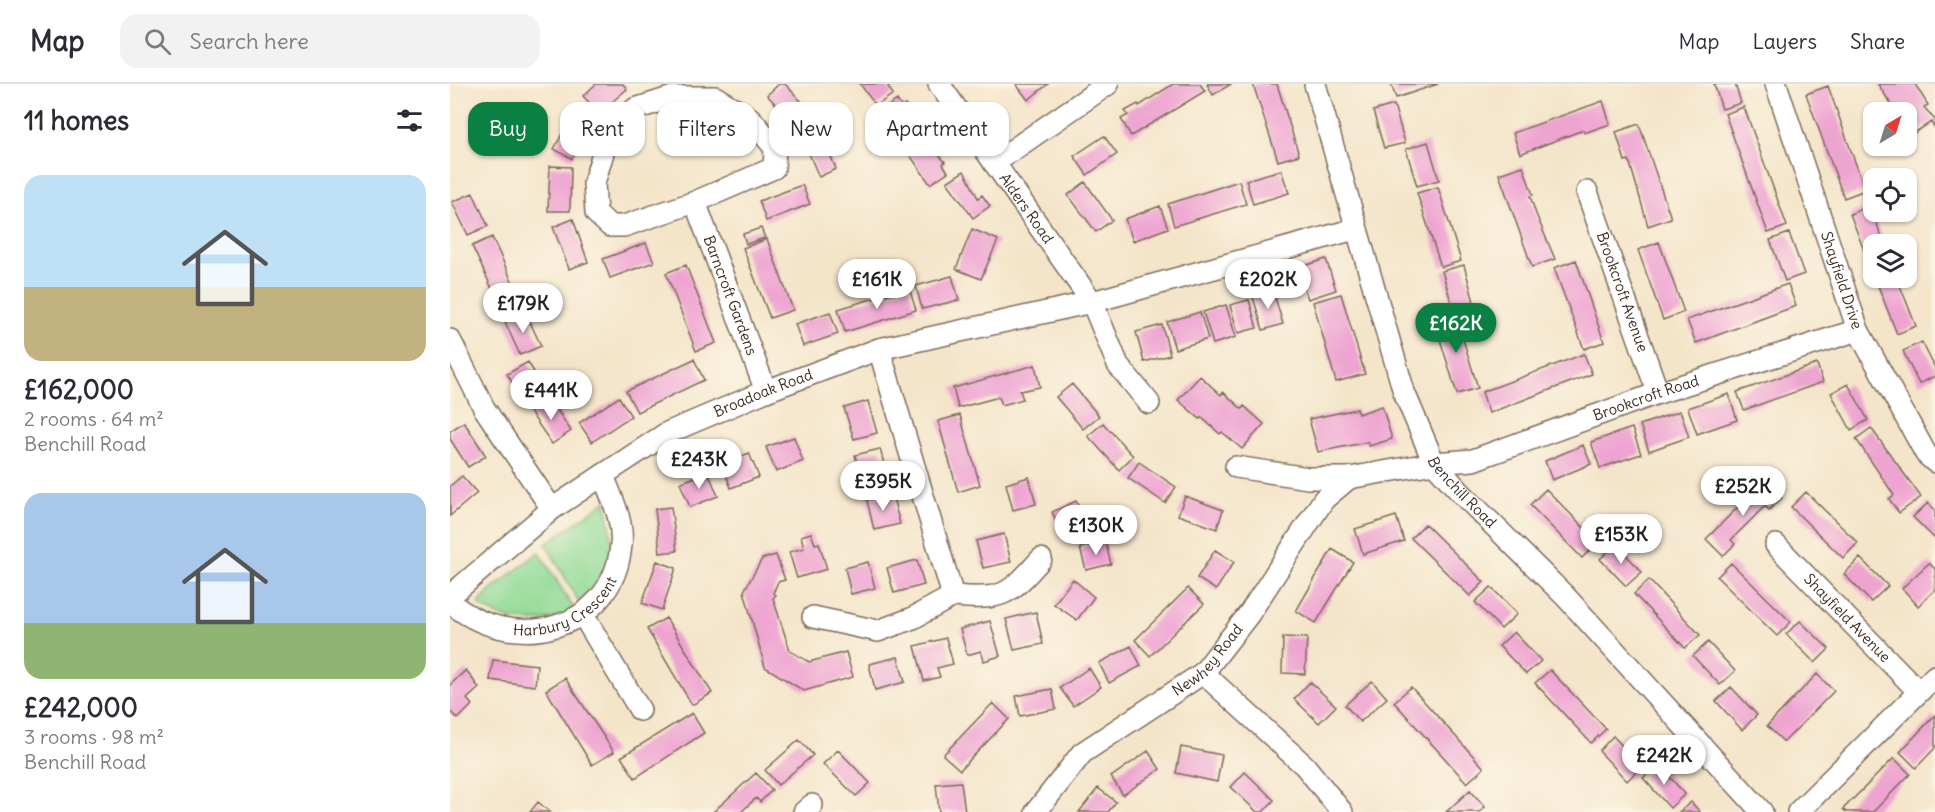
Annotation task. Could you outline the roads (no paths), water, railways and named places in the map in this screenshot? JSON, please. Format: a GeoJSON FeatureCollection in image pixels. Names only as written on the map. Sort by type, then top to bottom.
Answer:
{"type":"FeatureCollection","features":[{"type":"Feature","properties":{"kind":"street","name":"Alders Road"},"geometry":{"type":"LineString","coordinates":[[939,84],[1092,302],[1118,365],[1149,403]]}},
{"type":"Feature","properties":{"kind":"street"},"geometry":{"type":"LineString","coordinates":[[994,164],[1108,84]]}},
{"type":"Feature","properties":{"kind":"street","name":"Benchill Road"},"geometry":{"type":"LineString","coordinates":[[1315,84],[1355,229],[1404,392],[1434,463],[1461,494],[1565,596],[1762,812]]}},
{"type":"Feature","properties":{"kind":"street","name":"Shayfield Drive"},"geometry":{"type":"LineString","coordinates":[[1776,84],[1858,330],[1926,454],[1935,462]]}},
{"type":"Feature","properties":{"kind":"street"},"geometry":{"type":"LineString","coordinates":[[673,97],[715,97],[752,119],[775,148],[774,168],[695,202],[624,226],[610,226],[596,213],[594,183],[605,146],[635,109],[673,97]]}},
{"type":"Feature","properties":{"kind":"street","name":"Brookcroft Avenue"},"geometry":{"type":"LineString","coordinates":[[1587,192],[1658,393]]}},
{"type":"Feature","properties":{"kind":"street","name":"Barncroft Gardens"},"geometry":{"type":"LineString","coordinates":[[695,202],[766,391]]}},
{"type":"Feature","properties":{"kind":"street","name":"Broadoak Road"},"geometry":{"type":"LineString","coordinates":[[450,596],[552,509],[667,433],[766,391],[879,349],[1092,302],[1355,229]]}},
{"type":"Feature","properties":{"kind":"street","name":"Brookcroft Road"},"geometry":{"type":"LineString","coordinates":[[1236,467],[1308,478],[1349,478],[1434,463],[1473,460],[1658,393],[1858,330]]}},
{"type":"Feature","properties":{"kind":"street"},"geometry":{"type":"LineString","coordinates":[[450,340],[484,408],[552,509]]}},
{"type":"Feature","properties":{"kind":"street"},"geometry":{"type":"LineString","coordinates":[[879,349],[953,596]]}},
{"type":"Feature","properties":{"kind":"street","name":"Harbury Crescent"},"geometry":{"type":"LineString","coordinates":[[450,602],[484,624],[507,631],[533,632],[555,627],[583,615],[597,602],[611,578],[621,546],[621,526],[603,475]]}},
{"type":"Feature","properties":{"kind":"street","name":"Newhey Road"},"geometry":{"type":"LineString","coordinates":[[1036,812],[1082,753],[1203,673],[1249,614],[1324,498],[1349,478]]}},
{"type":"Feature","properties":{"kind":"street","name":"Shayfield Avenue"},"geometry":{"type":"LineString","coordinates":[[1776,545],[1919,692]]}},
{"type":"Feature","properties":{"kind":"street"},"geometry":{"type":"LineString","coordinates":[[813,617],[878,631],[913,618],[953,596],[988,599],[1015,588],[1041,559]]}},
{"type":"Feature","properties":{"kind":"street"},"geometry":{"type":"LineString","coordinates":[[583,615],[640,710]]}},
{"type":"Feature","properties":{"kind":"street"},"geometry":{"type":"LineString","coordinates":[[1203,673],[1305,766],[1342,812]]}},
{"type":"Feature","properties":{"kind":"street"},"geometry":{"type":"LineString","coordinates":[[1798,812],[1935,676]]}}]}
